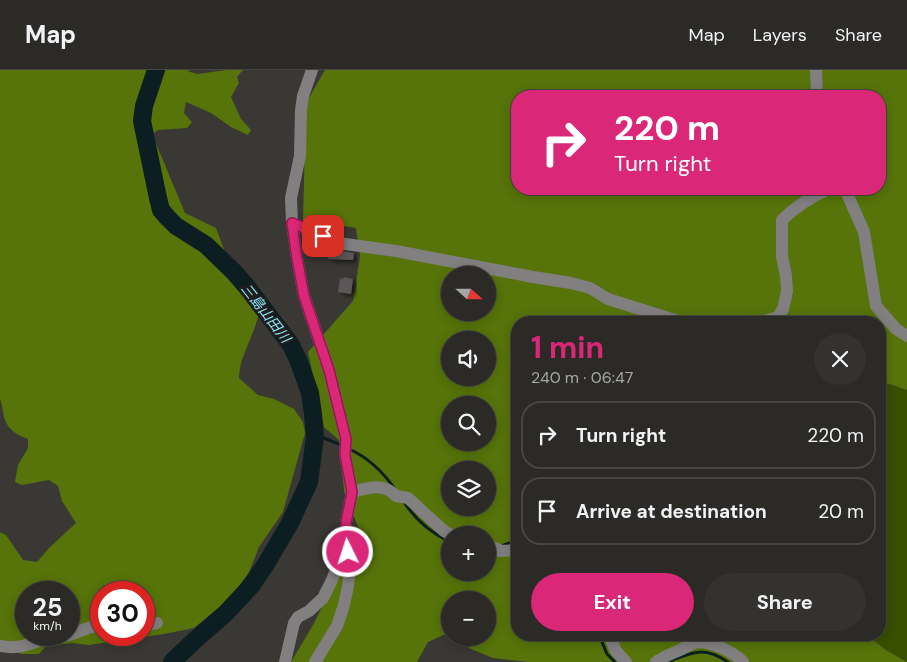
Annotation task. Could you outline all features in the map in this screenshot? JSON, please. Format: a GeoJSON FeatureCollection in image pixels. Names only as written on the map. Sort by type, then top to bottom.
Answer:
{"type":"FeatureCollection","features":[{"type":"Feature","properties":{"kind":"street"},"geometry":{"type":"LineString","coordinates":[[312,70],[300,110],[300,156],[291,198],[292,223],[304,296],[329,370],[346,439],[345,455],[352,492],[346,523],[346,539],[350,565],[344,605],[337,626],[315,662]]}},
{"type":"Feature","properties":{"kind":"street"},"geometry":{"type":"LineString","coordinates":[[816,70],[817,90]]}},
{"type":"Feature","properties":{"kind":"street"},"geometry":{"type":"LineString","coordinates":[[779,316],[783,309],[788,292],[782,256],[782,220],[790,212],[817,195]]}},
{"type":"Feature","properties":{"kind":"street"},"geometry":{"type":"LineString","coordinates":[[848,195],[864,232],[876,306],[885,316]]}},
{"type":"Feature","properties":{"kind":"street"},"geometry":{"type":"LineString","coordinates":[[292,223],[338,243],[396,251],[590,288],[608,299],[662,316]]}},
{"type":"Feature","properties":{"kind":"street"},"geometry":{"type":"LineString","coordinates":[[886,318],[896,329],[907,336]]}},
{"type":"Feature","properties":{"kind":"street"},"geometry":{"type":"LineString","coordinates":[[352,492],[375,486],[394,493],[396,496],[408,498],[441,528]]}},
{"type":"Feature","properties":{"kind":"street"},"geometry":{"type":"LineString","coordinates":[[286,662],[294,623],[298,617],[310,611],[323,598],[332,580],[346,539]]}},
{"type":"Feature","properties":{"kind":"street"},"geometry":{"type":"LineString","coordinates":[[496,549],[511,550]]}},
{"type":"Feature","properties":{"kind":"street"},"geometry":{"type":"LineString","coordinates":[[612,641],[616,651],[626,662]]}},
{"type":"Feature","properties":{"kind":"street"},"geometry":{"type":"LineString","coordinates":[[656,662],[664,656],[681,650],[692,643],[700,642],[723,649],[738,656],[743,662]]}},
{"type":"Feature","properties":{"kind":"street"},"geometry":{"type":"LineString","coordinates":[[0,646],[14,648],[22,646]]}},
{"type":"Feature","properties":{"kind":"green space"},"geometry":{"type":"Polygon","coordinates":[[[0,70],[188,70],[198,74],[226,70],[243,70],[237,77],[239,83],[231,97],[241,119],[251,130],[248,135],[231,127],[211,113],[186,102],[184,113],[192,122],[187,128],[158,130],[152,134],[185,213],[216,228],[236,281],[259,311],[255,328],[242,361],[239,378],[258,395],[274,399],[294,409],[303,422],[305,433],[283,512],[259,547],[249,572],[228,600],[194,628],[155,635],[155,581],[90,581],[89,645],[80,644],[80,581],[15,581],[15,646],[46,646],[39,654],[22,654],[0,646],[0,532],[6,535],[23,560],[37,562],[76,523],[62,501],[58,486],[49,480],[22,485],[15,482],[18,465],[28,448],[28,439],[11,430],[4,418],[0,399],[0,70]]]}},
{"type":"Feature","properties":{"kind":"green space"},"geometry":{"type":"Polygon","coordinates":[[[325,70],[907,70],[907,390],[886,383],[886,316],[511,316],[511,641],[875,641],[907,662],[529,662],[493,658],[466,646],[496,646],[496,591],[441,591],[441,636],[428,642],[417,662],[291,662],[313,625],[360,532],[344,491],[339,440],[324,427],[308,352],[353,301],[360,256],[356,228],[303,220],[306,103],[325,70]]]}},
{"type":"Feature","properties":{"kind":"green space"},"geometry":{"type":"Polygon","coordinates":[[[886,383],[907,390],[907,662],[875,641],[886,641],[886,383]]]}},
{"type":"Feature","properties":{"kind":"building"},"geometry":{"type":"Polygon","coordinates":[[[328,249],[354,253],[353,260],[328,259],[328,249]]]}},
{"type":"Feature","properties":{"kind":"building"},"geometry":{"type":"Polygon","coordinates":[[[344,277],[353,279],[351,294],[338,292],[340,278],[343,279],[344,277]]]}},
{"type":"Feature","properties":{"kind":"waterway","name":"三島山田川"},"geometry":{"type":"LineString","coordinates":[[156,70],[144,106],[142,121],[161,210],[176,226],[206,245],[234,272],[291,345],[310,393],[315,437],[309,482],[290,523],[266,564],[251,586],[225,614],[172,662]]}},
{"type":"Feature","properties":{"kind":"waterway"},"geometry":{"type":"LineString","coordinates":[[314,434],[341,445]]}},
{"type":"Feature","properties":{"kind":"waterway"},"geometry":{"type":"LineString","coordinates":[[349,449],[362,456],[374,466],[395,489]]}},
{"type":"Feature","properties":{"kind":"waterway"},"geometry":{"type":"LineString","coordinates":[[404,502],[424,525],[441,537]]}},
{"type":"Feature","properties":{"kind":"waterway"},"geometry":{"type":"LineString","coordinates":[[504,545],[511,542]]}},
{"type":"Feature","properties":{"kind":"waterway"},"geometry":{"type":"LineString","coordinates":[[602,641],[607,654],[615,662]]}},
{"type":"Feature","properties":{"kind":"waterway"},"geometry":{"type":"LineString","coordinates":[[670,661],[693,653],[705,652],[728,662]]}},
{"type":"Feature","properties":{"kind":"route"},"geometry":{"type":"LineString","coordinates":[[323,236],[292,223],[304,296],[329,370],[346,439],[345,455],[352,492],[346,523],[348,552]]}}]}
